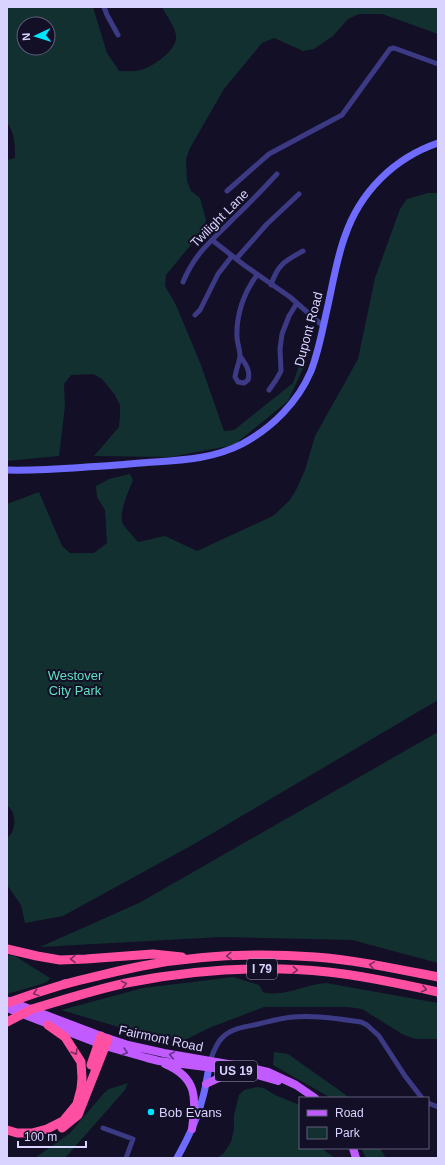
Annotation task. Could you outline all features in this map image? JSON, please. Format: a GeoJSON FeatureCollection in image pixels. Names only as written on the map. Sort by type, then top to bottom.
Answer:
{"type":"FeatureCollection","features":[{"type":"Feature","properties":{"kind":"highway"},"geometry":{"type":"LineString","coordinates":[[7,949],[60,960],[153,954],[196,959]]}},
{"type":"Feature","properties":{"kind":"highway","name":"I 79"},"geometry":{"type":"LineString","coordinates":[[7,1003],[65,984],[103,974],[144,966],[196,959],[235,956],[315,957],[349,961],[438,977]]}},
{"type":"Feature","properties":{"kind":"highway","name":"I 79"},"geometry":{"type":"LineString","coordinates":[[7,1017],[86,993],[125,984],[172,976],[216,971],[258,969],[333,973],[397,983],[438,992]]}},
{"type":"Feature","properties":{"kind":"highway"},"geometry":{"type":"LineString","coordinates":[[7,1022],[32,1009]]}},
{"type":"Feature","properties":{"kind":"highway"},"geometry":{"type":"LineString","coordinates":[[48,1025],[65,1037],[81,1062],[81,1089],[77,1104]]}},
{"type":"Feature","properties":{"kind":"highway"},"geometry":{"type":"LineString","coordinates":[[7,1130],[17,1133],[32,1133],[47,1129],[63,1121],[77,1104],[103,1041]]}},
{"type":"Feature","properties":{"kind":"highway"},"geometry":{"type":"LineString","coordinates":[[7,1136],[12,1138],[37,1138],[65,1127],[78,1115],[103,1041]]}},
{"type":"Feature","properties":{"kind":"main road","name":"Fairmont Road"},"geometry":{"type":"LineString","coordinates":[[7,1000],[103,1041],[128,1045],[229,1070],[257,1075],[276,1080],[312,1096]]}},
{"type":"Feature","properties":{"kind":"main road","name":"Fairmont Road"},"geometry":{"type":"LineString","coordinates":[[7,1008],[48,1025],[103,1041],[159,1061],[209,1064],[268,1072],[296,1085],[312,1096]]}},
{"type":"Feature","properties":{"kind":"main road"},"geometry":{"type":"LineString","coordinates":[[159,1061],[177,1069],[183,1074],[192,1087],[195,1103],[192,1129]]}},
{"type":"Feature","properties":{"kind":"main road"},"geometry":{"type":"LineString","coordinates":[[206,1084],[227,1075],[257,1075]]}},
{"type":"Feature","properties":{"kind":"street"},"geometry":{"type":"LineString","coordinates":[[104,7],[107,16],[118,35]]}},
{"type":"Feature","properties":{"kind":"street"},"geometry":{"type":"LineString","coordinates":[[227,191],[269,154],[342,115],[390,49],[394,48],[438,64]]}},
{"type":"Feature","properties":{"kind":"street","name":"Dupont Road"},"geometry":{"type":"LineString","coordinates":[[7,470],[73,468],[204,458],[241,445],[273,423],[298,394],[311,371],[320,344],[344,238],[352,217],[359,205],[387,172],[399,162],[417,152],[438,144]]}},
{"type":"Feature","properties":{"kind":"street","name":"Twilight Lane"},"geometry":{"type":"LineString","coordinates":[[183,282],[195,258],[277,174]]}},
{"type":"Feature","properties":{"kind":"street"},"geometry":{"type":"LineString","coordinates":[[195,315],[200,310],[221,270],[299,194]]}},
{"type":"Feature","properties":{"kind":"street"},"geometry":{"type":"LineString","coordinates":[[212,240],[257,275],[297,302],[324,326]]}},
{"type":"Feature","properties":{"kind":"street"},"geometry":{"type":"LineString","coordinates":[[271,285],[278,268],[292,257],[303,251]]}},
{"type":"Feature","properties":{"kind":"street"},"geometry":{"type":"LineString","coordinates":[[240,356],[235,377],[238,382],[244,383],[248,380],[250,375],[240,356],[236,336],[238,316],[251,282],[257,275]]}},
{"type":"Feature","properties":{"kind":"street"},"geometry":{"type":"LineString","coordinates":[[269,390],[281,371],[280,349],[282,334],[289,316],[297,302]]}},
{"type":"Feature","properties":{"kind":"street"},"geometry":{"type":"LineString","coordinates":[[177,1158],[192,1129],[202,1101],[209,1064],[215,1048],[224,1036],[236,1029],[248,1026],[298,1016],[361,1022],[374,1029],[405,1076],[421,1097]]}},
{"type":"Feature","properties":{"kind":"street"},"geometry":{"type":"LineString","coordinates":[[103,1128],[134,1139],[126,1158]]}},
{"type":"Feature","properties":{"kind":"green space"},"geometry":{"type":"Polygon","coordinates":[[[7,7],[93,7],[107,53],[119,71],[136,71],[152,65],[164,57],[176,41],[175,31],[162,7],[438,7],[438,34],[382,14],[359,14],[348,19],[333,36],[314,49],[303,51],[274,38],[262,43],[224,89],[190,148],[186,159],[187,181],[191,191],[200,198],[206,220],[203,230],[166,275],[165,286],[176,305],[201,365],[224,431],[234,430],[293,383],[301,359],[306,362],[288,401],[234,445],[171,457],[94,456],[119,427],[120,405],[115,395],[102,379],[93,374],[71,375],[64,384],[65,406],[59,456],[7,461],[7,160],[15,158],[12,131],[7,122],[7,7]]]}},
{"type":"Feature","properties":{"kind":"green space","name":"Westover City Park"},"geometry":{"type":"Polygon","coordinates":[[[428,193],[438,193],[438,700],[196,843],[63,916],[25,923],[21,905],[7,885],[7,838],[14,827],[14,816],[13,812],[7,805],[7,504],[39,492],[62,546],[70,553],[94,553],[107,543],[105,510],[97,497],[96,486],[109,479],[130,474],[133,480],[123,508],[122,520],[123,524],[138,542],[165,536],[197,551],[273,516],[289,501],[296,490],[305,470],[315,436],[358,359],[375,278],[400,209],[407,199],[428,193]]]}},
{"type":"Feature","properties":{"kind":"green space"},"geometry":{"type":"Polygon","coordinates":[[[438,732],[438,963],[352,940],[221,937],[40,947],[139,903],[438,732]]]}},
{"type":"Feature","properties":{"kind":"green space"},"geometry":{"type":"Polygon","coordinates":[[[7,955],[15,956],[50,978],[47,982],[42,984],[7,994],[7,955]]]}},
{"type":"Feature","properties":{"kind":"green space"},"geometry":{"type":"Polygon","coordinates":[[[233,977],[259,985],[263,992],[286,992],[326,983],[438,1003],[438,1039],[415,1039],[402,1034],[362,1009],[348,1007],[264,1007],[209,1028],[183,1041],[156,1038],[61,1010],[143,988],[233,977]]]}},
{"type":"Feature","properties":{"kind":"green space"},"geometry":{"type":"Polygon","coordinates":[[[274,1052],[288,1054],[347,1097],[329,1097],[273,1065],[274,1052]]]}},
{"type":"Feature","properties":{"kind":"green space"},"geometry":{"type":"Polygon","coordinates":[[[128,1083],[125,1090],[65,1158],[35,1158],[70,1133],[104,1093],[109,1089],[128,1083]]]}},
{"type":"Feature","properties":{"kind":"green space"},"geometry":{"type":"Polygon","coordinates":[[[257,1087],[264,1088],[275,1095],[299,1105],[299,1149],[322,1149],[335,1158],[217,1158],[223,1154],[231,1142],[234,1129],[234,1115],[239,1095],[244,1090],[257,1087]]]}},
{"type":"Feature","properties":{"kind":"green space"},"geometry":{"type":"Polygon","coordinates":[[[362,1149],[381,1149],[386,1158],[366,1158],[362,1149]]]}},
{"type":"Feature","properties":{"kind":"place","name":"Bob Evans"},"geometry":{"type":"Point","coordinates":[151,1112]}}]}
